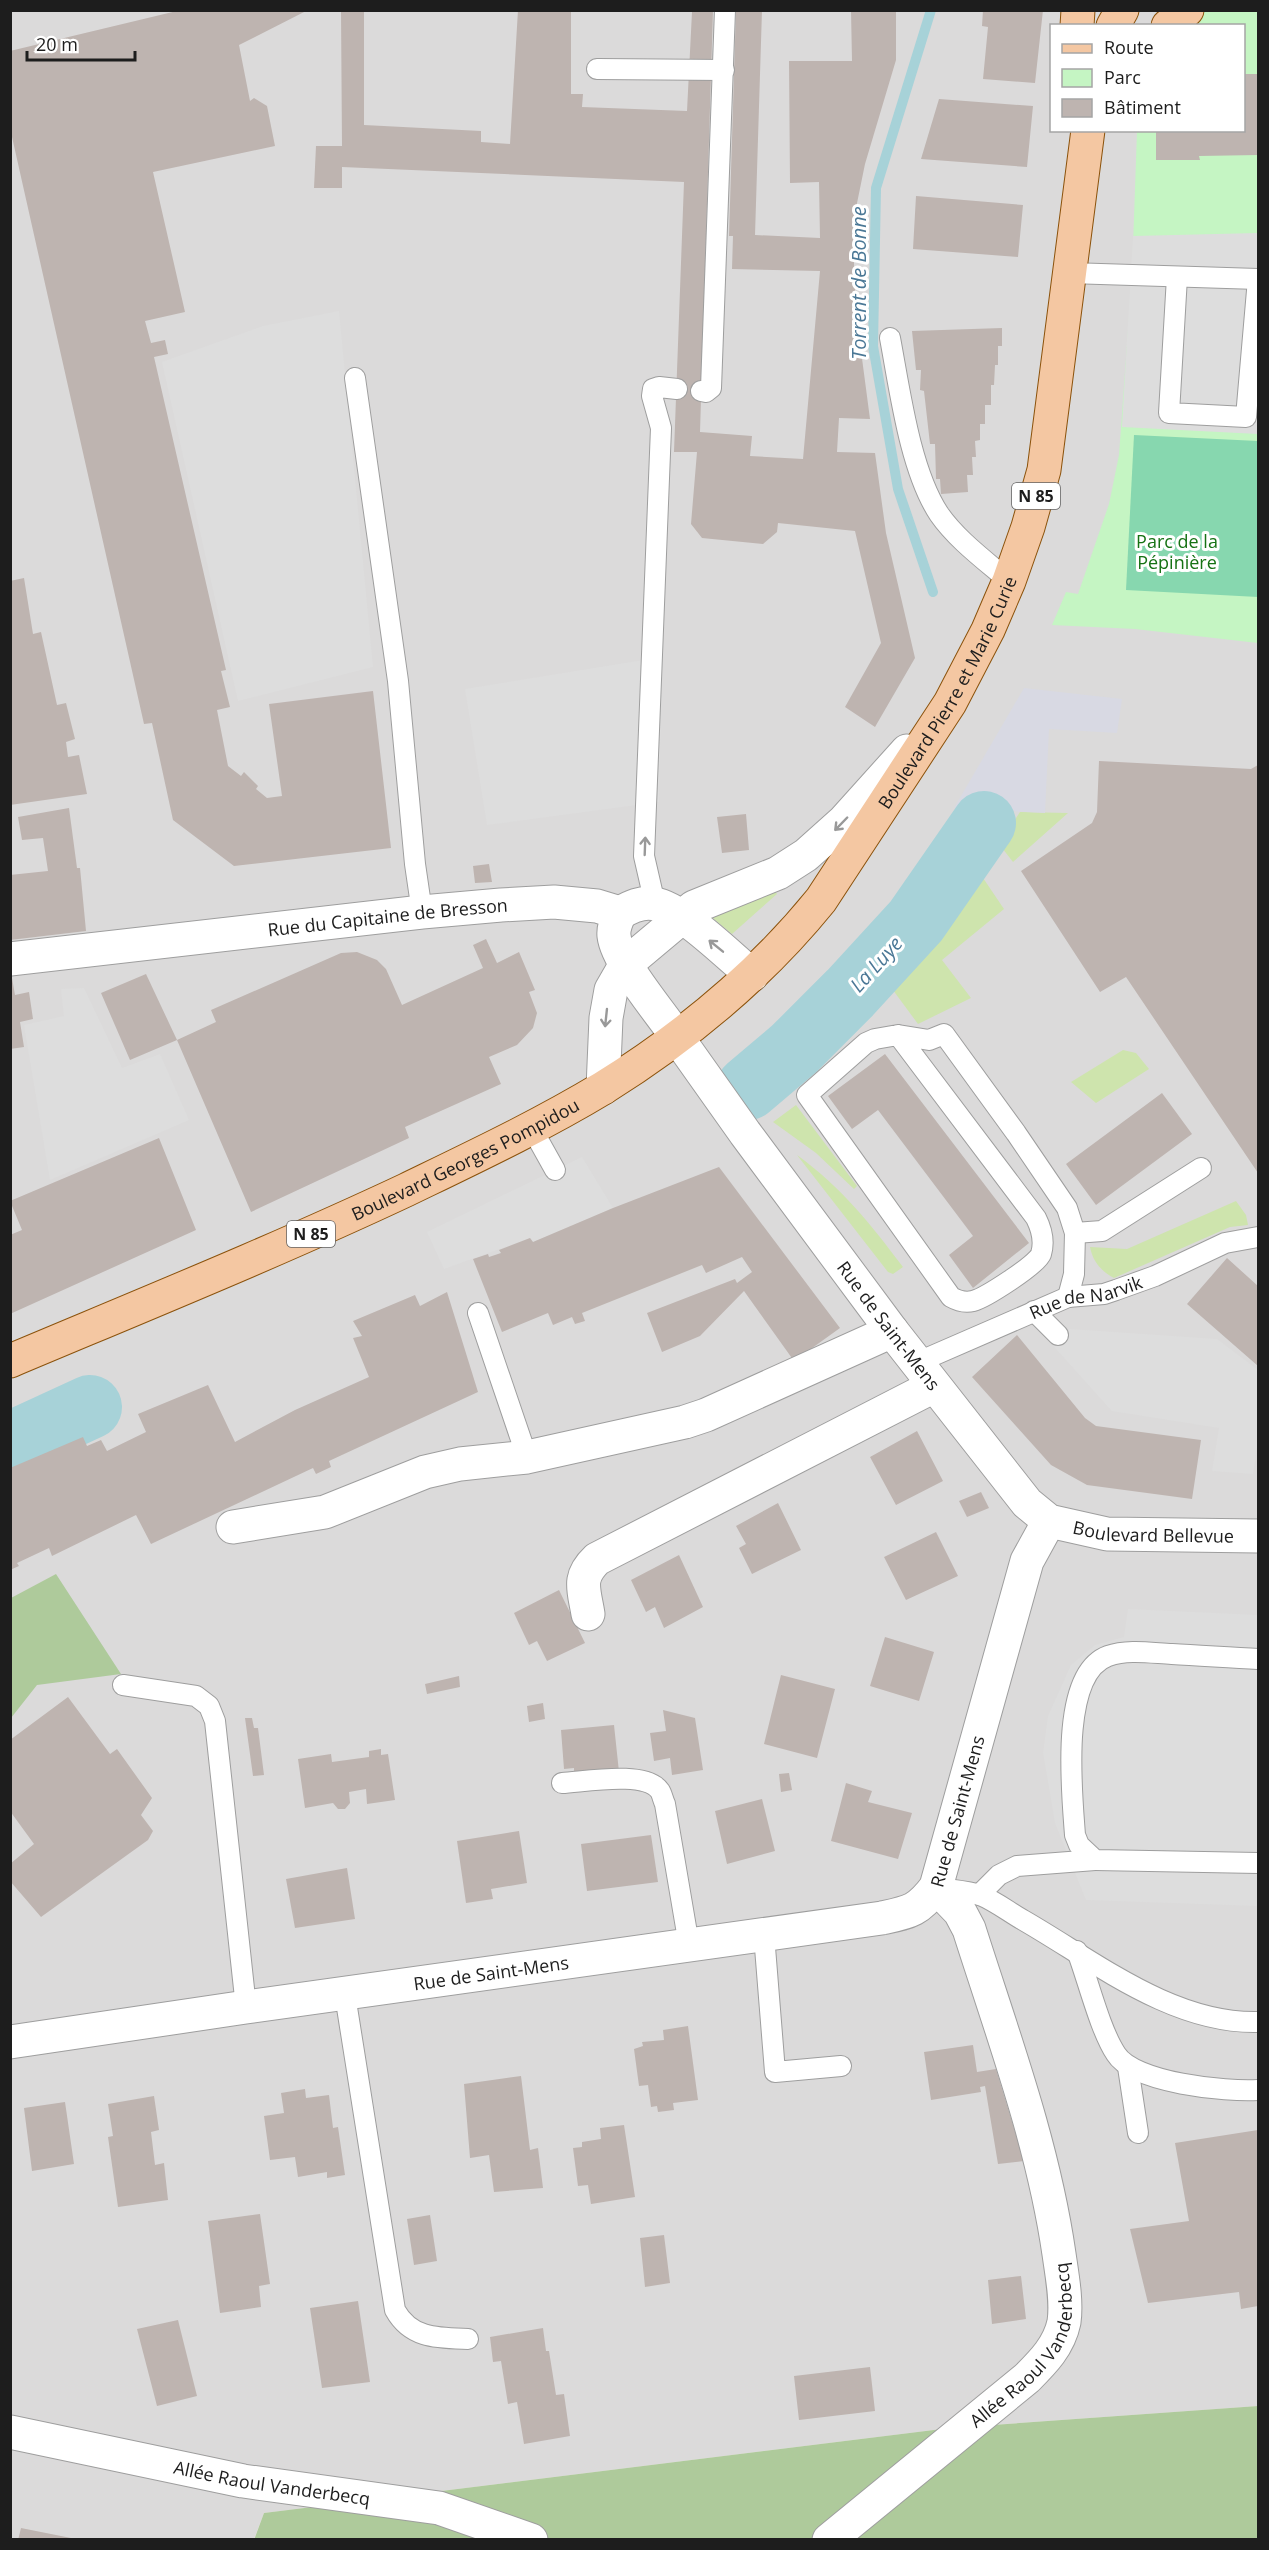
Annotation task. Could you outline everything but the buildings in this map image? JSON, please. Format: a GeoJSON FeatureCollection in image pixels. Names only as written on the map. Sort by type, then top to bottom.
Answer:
{"type":"FeatureCollection","features":[{"type":"Feature","properties":{"kind":"main road"},"geometry":{"type":"LineString","coordinates":[[1114,24],[1122,10]]}},
{"type":"Feature","properties":{"kind":"main road"},"geometry":{"type":"LineString","coordinates":[[1170,24],[1188,10]]}},
{"type":"Feature","properties":{"kind":"main road"},"geometry":{"type":"LineString","coordinates":[[1068,132],[1056,248],[1069,273]]}},
{"type":"Feature","properties":{"kind":"main road","name":"Boulevard Pierre et Marie Curie"},"geometry":{"type":"LineString","coordinates":[[677,1037],[752,975],[798,928],[821,900],[950,703],[988,630],[1009,582],[1044,470],[1088,132]]}},
{"type":"Feature","properties":{"kind":"main road"},"geometry":{"type":"LineString","coordinates":[[1069,273],[1092,234],[1110,132]]}},
{"type":"Feature","properties":{"kind":"main road","name":"Boulevard Georges Pompidou"},"geometry":{"type":"LineString","coordinates":[[10,1361],[331,1225],[531,1127],[603,1088],[677,1037]]}},
{"type":"Feature","properties":{"kind":"street"},"geometry":{"type":"LineString","coordinates":[[677,1037],[626,964],[614,937],[615,924],[620,913],[635,905],[668,910],[707,901],[778,873],[815,848],[844,821],[950,703]]}},
{"type":"Feature","properties":{"kind":"street","name":"Rue du Capitaine de Bresson"},"geometry":{"type":"LineString","coordinates":[[25,957],[422,912],[554,902],[597,906],[620,913]]}},
{"type":"Feature","properties":{"kind":"street"},"geometry":{"type":"LineString","coordinates":[[603,1088],[606,1018],[611,990],[626,964],[668,910]]}},
{"type":"Feature","properties":{"kind":"street"},"geometry":{"type":"LineString","coordinates":[[668,910],[752,975]]}},
{"type":"Feature","properties":{"kind":"street","name":"Rue de Saint-Mens"},"geometry":{"type":"LineString","coordinates":[[10,2043],[246,2007],[764,1935],[907,1912],[923,1905],[936,1887],[1027,1561],[1049,1521],[1027,1503],[1005,1478],[925,1374],[745,1133],[677,1037]]}},
{"type":"Feature","properties":{"kind":"street"},"geometry":{"type":"LineString","coordinates":[[233,1527],[325,1512],[425,1472],[460,1464],[526,1457],[685,1422],[706,1415],[892,1331]]}},
{"type":"Feature","properties":{"kind":"street"},"geometry":{"type":"LineString","coordinates":[[588,1614],[582,1579],[586,1569],[597,1559],[925,1374]]}},
{"type":"Feature","properties":{"kind":"street","name":"Boulevard Bellevue"},"geometry":{"type":"LineString","coordinates":[[1049,1521],[1107,1534],[1258,1536]]}},
{"type":"Feature","properties":{"kind":"street","name":"Allée Raoul Vanderbecq"},"geometry":{"type":"LineString","coordinates":[[829,2540],[1027,2378],[1051,2352],[1061,2334],[1064,2319],[1063,2280],[1052,2204],[1017,2080],[969,1929],[960,1912],[936,1887]]}},
{"type":"Feature","properties":{"kind":"street","name":"Allée Raoul Vanderbecq"},"geometry":{"type":"LineString","coordinates":[[10,2432],[243,2481],[439,2508],[531,2540]]}},
{"type":"Feature","properties":{"kind":"lane"},"geometry":{"type":"LineString","coordinates":[[701,391],[706,392],[711,388],[725,10]]}},
{"type":"Feature","properties":{"kind":"lane"},"geometry":{"type":"LineString","coordinates":[[597,69],[724,70]]}},
{"type":"Feature","properties":{"kind":"lane"},"geometry":{"type":"LineString","coordinates":[[1069,273],[1258,279],[1246,417],[1169,413],[1178,277]]}},
{"type":"Feature","properties":{"kind":"lane"},"geometry":{"type":"LineString","coordinates":[[890,339],[911,445],[933,503],[940,516],[957,534],[1009,582]]}},
{"type":"Feature","properties":{"kind":"lane"},"geometry":{"type":"LineString","coordinates":[[354,378],[398,681],[415,864],[422,912]]}},
{"type":"Feature","properties":{"kind":"lane"},"geometry":{"type":"LineString","coordinates":[[668,910],[644,856],[661,428],[652,396],[653,389],[659,387],[677,389]]}},
{"type":"Feature","properties":{"kind":"lane"},"geometry":{"type":"LineString","coordinates":[[898,1035],[1036,1218],[1043,1233],[1041,1256],[1029,1269],[974,1301],[960,1302],[951,1297],[807,1095],[866,1043],[875,1039],[898,1035],[929,1040],[944,1035],[1067,1208],[1076,1233],[1074,1274],[1068,1297]]}},
{"type":"Feature","properties":{"kind":"lane"},"geometry":{"type":"LineString","coordinates":[[531,1127],[555,1170]]}},
{"type":"Feature","properties":{"kind":"lane"},"geometry":{"type":"LineString","coordinates":[[1076,1233],[1102,1231],[1201,1168]]}},
{"type":"Feature","properties":{"kind":"lane","name":"Rue de Narvik"},"geometry":{"type":"LineString","coordinates":[[925,1374],[1034,1311],[1068,1297],[1104,1294],[1155,1276],[1225,1243],[1258,1237]]}},
{"type":"Feature","properties":{"kind":"lane"},"geometry":{"type":"LineString","coordinates":[[1034,1311],[1058,1335]]}},
{"type":"Feature","properties":{"kind":"lane"},"geometry":{"type":"LineString","coordinates":[[478,1313],[526,1457]]}},
{"type":"Feature","properties":{"kind":"lane"},"geometry":{"type":"LineString","coordinates":[[1095,1860],[1079,1845],[1075,1835],[1072,1801],[1075,1710],[1082,1683],[1090,1667],[1108,1656],[1126,1652],[1258,1659]]}},
{"type":"Feature","properties":{"kind":"lane"},"geometry":{"type":"LineString","coordinates":[[123,1684],[196,1696],[209,1706],[215,1721],[246,2007]]}},
{"type":"Feature","properties":{"kind":"lane"},"geometry":{"type":"LineString","coordinates":[[562,1783],[633,1779],[651,1783],[660,1791],[665,1804],[689,1945]]}},
{"type":"Feature","properties":{"kind":"lane"},"geometry":{"type":"LineString","coordinates":[[979,1895],[999,1875],[1017,1866],[1095,1860],[1258,1863]]}},
{"type":"Feature","properties":{"kind":"lane"},"geometry":{"type":"LineString","coordinates":[[936,1887],[979,1895],[1114,1974],[1170,2003],[1204,2016],[1234,2023],[1258,2022]]}},
{"type":"Feature","properties":{"kind":"lane"},"geometry":{"type":"LineString","coordinates":[[764,1935],[775,2072],[841,2066]]}},
{"type":"Feature","properties":{"kind":"lane"},"geometry":{"type":"LineString","coordinates":[[1077,1951],[1109,2041],[1117,2056],[1128,2067],[1143,2074],[1213,2089],[1258,2090]]}},
{"type":"Feature","properties":{"kind":"lane"},"geometry":{"type":"LineString","coordinates":[[345,1995],[395,2310],[402,2323],[418,2332],[436,2338],[468,2339]]}},
{"type":"Feature","properties":{"kind":"lane"},"geometry":{"type":"LineString","coordinates":[[1128,2067],[1138,2133]]}},
{"type":"Feature","properties":{"kind":"shaded area"},"geometry":{"type":"Polygon","coordinates":[[[11,11],[1258,11],[1258,2406],[950,2428],[264,2513],[254,2539],[11,2540],[11,11]]]}},
{"type":"Feature","properties":{"kind":"shaded area"},"geometry":{"type":"Polygon","coordinates":[[[1258,233],[1258,434],[1122,427],[1133,236],[1258,233]]]}},
{"type":"Feature","properties":{"kind":"shaded area"},"geometry":{"type":"Polygon","coordinates":[[[339,311],[373,667],[238,701],[162,362],[263,326],[339,311]]]}},
{"type":"Feature","properties":{"kind":"shaded area"},"geometry":{"type":"Polygon","coordinates":[[[662,657],[659,802],[487,825],[465,689],[662,657]]]}},
{"type":"Feature","properties":{"kind":"shaded area"},"geometry":{"type":"Polygon","coordinates":[[[1024,688],[1122,699],[1117,733],[1049,729],[1045,813],[954,808],[1024,688]]]}},
{"type":"Feature","properties":{"kind":"shaded area"},"geometry":{"type":"Polygon","coordinates":[[[84,988],[122,1068],[160,1054],[189,1120],[50,1180],[24,1025],[64,1016],[61,989],[84,988]]]}},
{"type":"Feature","properties":{"kind":"shaded area"},"geometry":{"type":"Polygon","coordinates":[[[582,1157],[613,1208],[533,1242],[530,1238],[444,1269],[427,1232],[582,1157]]]}},
{"type":"Feature","properties":{"kind":"shaded area"},"geometry":{"type":"Polygon","coordinates":[[[1070,1329],[1217,1339],[1258,1370],[1258,1442],[1253,1474],[1212,1471],[1219,1428],[1112,1411],[1048,1340],[1070,1329]]]}},
{"type":"Feature","properties":{"kind":"shaded area"},"geometry":{"type":"Polygon","coordinates":[[[1128,1609],[1258,1615],[1258,1906],[1086,1900],[1055,1823],[1043,1753],[1048,1716],[1071,1665],[1095,1645],[1124,1637],[1128,1609]]]}},
{"type":"Feature","properties":{"kind":"green space","name":"Parc de la Pépinière"},"geometry":{"type":"Polygon","coordinates":[[[1204,11],[1258,11],[1258,643],[1135,629],[1052,625],[1066,592],[1078,594],[1109,504],[1119,455],[1132,275],[1137,132],[1245,132],[1245,24],[1183,24],[1204,11]]]}},
{"type":"Feature","properties":{"kind":"green space"},"geometry":{"type":"Polygon","coordinates":[[[1134,435],[1258,441],[1258,597],[1126,590],[1134,435]]]}},
{"type":"Feature","properties":{"kind":"green space"},"geometry":{"type":"Polygon","coordinates":[[[1020,812],[1068,813],[1013,862],[999,844],[1020,812]]]}},
{"type":"Feature","properties":{"kind":"green space"},"geometry":{"type":"Polygon","coordinates":[[[979,872],[1004,909],[942,960],[971,998],[918,1024],[890,986],[979,872]]]}},
{"type":"Feature","properties":{"kind":"green space"},"geometry":{"type":"Polygon","coordinates":[[[773,888],[777,894],[732,934],[709,915],[773,888]]]}},
{"type":"Feature","properties":{"kind":"green space"},"geometry":{"type":"Polygon","coordinates":[[[1123,1050],[1136,1053],[1149,1069],[1096,1103],[1071,1082],[1123,1050]]]}},
{"type":"Feature","properties":{"kind":"green space"},"geometry":{"type":"Polygon","coordinates":[[[796,1105],[857,1186],[854,1189],[816,1153],[773,1122],[796,1105]]]}},
{"type":"Feature","properties":{"kind":"green space"},"geometry":{"type":"Polygon","coordinates":[[[797,1155],[855,1207],[903,1267],[893,1274],[888,1272],[797,1155]]]}},
{"type":"Feature","properties":{"kind":"green space"},"geometry":{"type":"Polygon","coordinates":[[[1236,1201],[1246,1215],[1248,1225],[1230,1227],[1114,1278],[1098,1266],[1091,1252],[1090,1247],[1127,1249],[1236,1201]]]}},
{"type":"Feature","properties":{"kind":"green space"},"geometry":{"type":"Polygon","coordinates":[[[56,1574],[121,1674],[37,1685],[11,1718],[11,1598],[56,1574]]]}},
{"type":"Feature","properties":{"kind":"green space"},"geometry":{"type":"Polygon","coordinates":[[[1258,2406],[1258,2539],[254,2540],[264,2513],[950,2428],[1258,2406]]]}},
{"type":"Feature","properties":{"kind":"waterway","name":"Torrent de Bonne"},"geometry":{"type":"LineString","coordinates":[[931,10],[876,188],[873,346],[898,489],[933,592]]}},
{"type":"Feature","properties":{"kind":"waterway","name":"La Luye"},"geometry":{"type":"LineString","coordinates":[[748,1088],[794,1049],[850,993],[916,921],[984,823]]}},
{"type":"Feature","properties":{"kind":"waterway","name":"La Luye"},"geometry":{"type":"LineString","coordinates":[[10,1444],[90,1407]]}}]}
